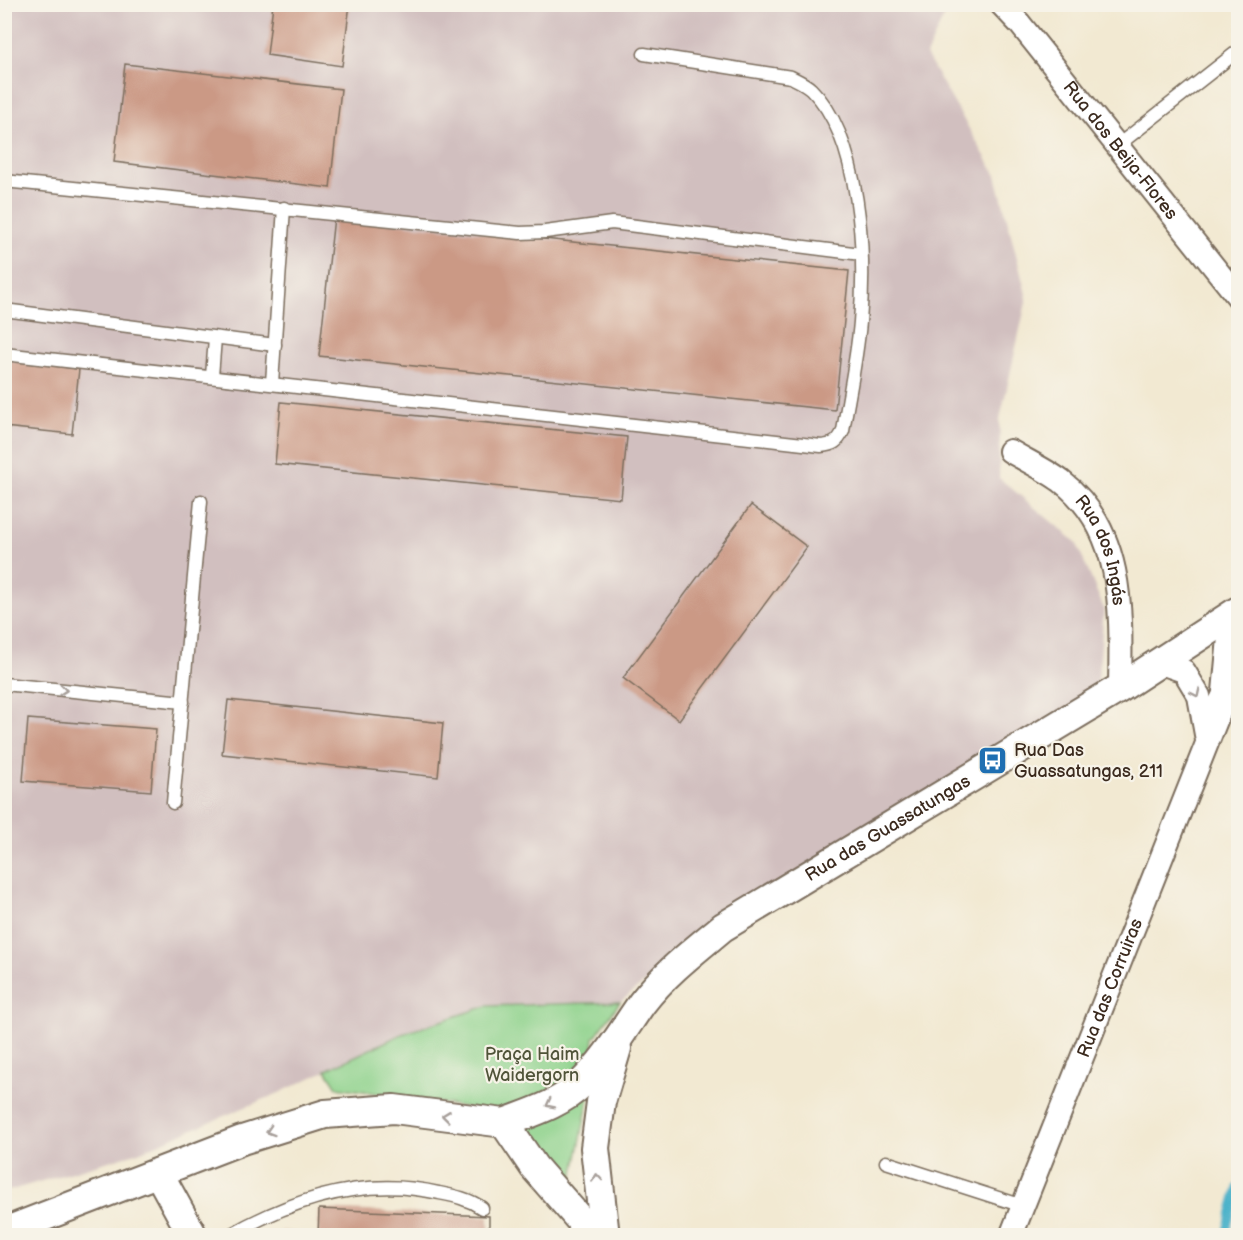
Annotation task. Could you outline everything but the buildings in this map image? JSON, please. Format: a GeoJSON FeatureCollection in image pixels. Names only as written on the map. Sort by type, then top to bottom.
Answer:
{"type":"FeatureCollection","features":[{"type":"Feature","properties":{"kind":"street","name":"Rua dos Beija-Flores"},"geometry":{"type":"LineString","coordinates":[[1001,4],[1020,24],[1239,297]]}},
{"type":"Feature","properties":{"kind":"street","name":"Rua dos Ingás"},"geometry":{"type":"LineString","coordinates":[[1010,451],[1062,482],[1089,510],[1112,555],[1121,604],[1120,688]]}},
{"type":"Feature","properties":{"kind":"street","name":"Rua das Guassatungas"},"geometry":{"type":"LineString","coordinates":[[622,1035],[643,1002],[671,970],[723,927],[1161,663],[1235,613]]}},
{"type":"Feature","properties":{"kind":"street","name":"Rua das Corruiras"},"geometry":{"type":"LineString","coordinates":[[1011,1236],[1223,704],[1235,613]]}},
{"type":"Feature","properties":{"kind":"street"},"geometry":{"type":"LineString","coordinates":[[1161,663],[1184,671],[1199,696],[1208,740]]}},
{"type":"Feature","properties":{"kind":"street"},"geometry":{"type":"LineString","coordinates":[[1223,704],[1239,674]]}},
{"type":"Feature","properties":{"kind":"street"},"geometry":{"type":"LineString","coordinates":[[4,1232],[242,1140],[325,1114],[394,1109],[504,1123],[538,1110],[581,1084],[622,1035]]}},
{"type":"Feature","properties":{"kind":"street"},"geometry":{"type":"LineString","coordinates":[[605,1236],[595,1148],[601,1102],[622,1035]]}},
{"type":"Feature","properties":{"kind":"street"},"geometry":{"type":"LineString","coordinates":[[504,1123],[534,1167],[594,1236]]}},
{"type":"Feature","properties":{"kind":"street"},"geometry":{"type":"LineString","coordinates":[[159,1174],[193,1236]]}},
{"type":"Feature","properties":{"kind":"lane"},"geometry":{"type":"LineString","coordinates":[[1117,146],[1239,51]]}},
{"type":"Feature","properties":{"kind":"lane"},"geometry":{"type":"LineString","coordinates":[[4,354],[821,446],[832,445],[839,440],[843,431],[859,332],[861,254],[858,197],[846,150],[824,105],[810,87],[791,77],[644,54]]}},
{"type":"Feature","properties":{"kind":"lane"},"geometry":{"type":"LineString","coordinates":[[4,181],[520,233],[612,223],[861,254]]}},
{"type":"Feature","properties":{"kind":"lane"},"geometry":{"type":"LineString","coordinates":[[272,383],[284,208]]}},
{"type":"Feature","properties":{"kind":"lane"},"geometry":{"type":"LineString","coordinates":[[4,310],[274,345]]}},
{"type":"Feature","properties":{"kind":"lane"},"geometry":{"type":"LineString","coordinates":[[212,376],[215,338]]}},
{"type":"Feature","properties":{"kind":"lane"},"geometry":{"type":"LineString","coordinates":[[173,803],[201,501]]}},
{"type":"Feature","properties":{"kind":"lane"},"geometry":{"type":"LineString","coordinates":[[4,684],[183,702]]}},
{"type":"Feature","properties":{"kind":"lane"},"geometry":{"type":"LineString","coordinates":[[886,1162],[1023,1206]]}},
{"type":"Feature","properties":{"kind":"lane"},"geometry":{"type":"LineString","coordinates":[[228,1236],[314,1197],[348,1189],[412,1186],[470,1200],[482,1208]]}},
{"type":"Feature","properties":{"kind":"shaded area"},"geometry":{"type":"Polygon","coordinates":[[[5,5],[949,6],[926,55],[996,175],[1027,298],[1000,419],[999,478],[1076,542],[1104,609],[1097,692],[702,937],[620,1002],[487,1006],[402,1034],[279,1093],[136,1153],[5,1192],[5,5]]]}},
{"type":"Feature","properties":{"kind":"green space","name":"Praça Haim Waidergorn"},"geometry":{"type":"Polygon","coordinates":[[[620,1002],[594,1038],[589,1098],[571,1188],[497,1112],[337,1087],[326,1070],[402,1034],[487,1006],[620,1002]]]}},
{"type":"Feature","properties":{"kind":"waterway"},"geometry":{"type":"LineString","coordinates":[[1225,1236],[1238,1186]]}},
{"type":"Feature","properties":{"kind":"place","name":"Rua Das Guassatungas, 211"},"geometry":{"type":"Point","coordinates":[993,760]}}]}
